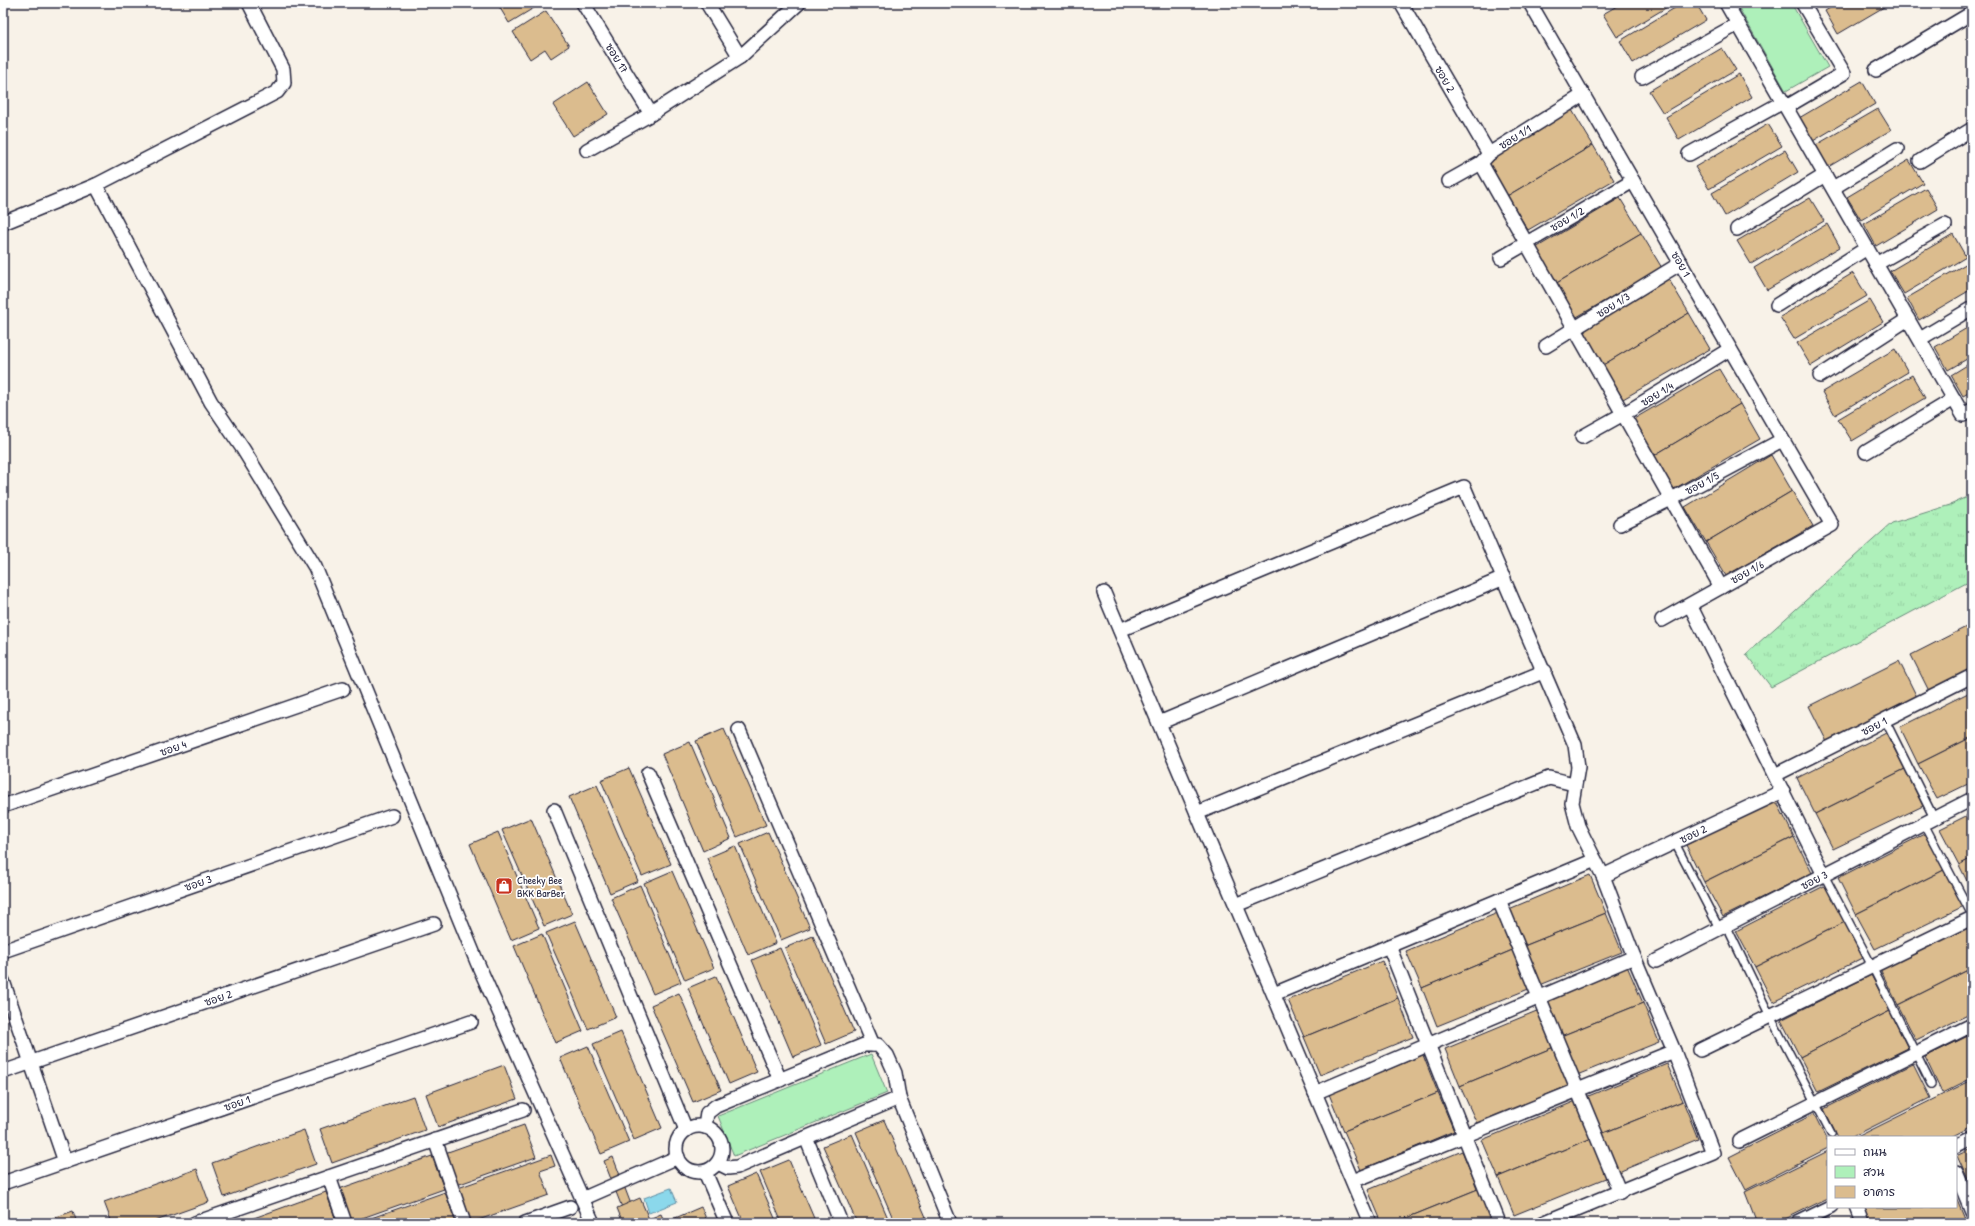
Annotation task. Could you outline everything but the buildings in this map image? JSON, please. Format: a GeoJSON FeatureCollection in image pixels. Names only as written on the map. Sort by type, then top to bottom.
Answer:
{"type":"FeatureCollection","features":[{"type":"Feature","properties":{"kind":"street"},"geometry":{"type":"LineString","coordinates":[[3,223],[96,185],[277,92],[284,83],[283,68],[249,3]]}},
{"type":"Feature","properties":{"kind":"street","name":"ซอย 17"},"geometry":{"type":"LineString","coordinates":[[583,3],[651,114]]}},
{"type":"Feature","properties":{"kind":"street"},"geometry":{"type":"LineString","coordinates":[[707,3],[740,57]]}},
{"type":"Feature","properties":{"kind":"street"},"geometry":{"type":"LineString","coordinates":[[587,150],[651,114],[740,57],[799,3]]}},
{"type":"Feature","properties":{"kind":"street","name":"ซอย 2"},"geometry":{"type":"LineString","coordinates":[[1401,3],[1485,159],[1526,243],[1721,587]]}},
{"type":"Feature","properties":{"kind":"street","name":"ซอย 1"},"geometry":{"type":"LineString","coordinates":[[1530,3],[1832,525]]}},
{"type":"Feature","properties":{"kind":"street"},"geometry":{"type":"LineString","coordinates":[[1726,3],[1963,415],[1972,410]]}},
{"type":"Feature","properties":{"kind":"street"},"geometry":{"type":"LineString","coordinates":[[1689,154],[1844,73],[1803,4],[1806,3]]}},
{"type":"Feature","properties":{"kind":"street"},"geometry":{"type":"LineString","coordinates":[[1876,70],[1972,13]]}},
{"type":"Feature","properties":{"kind":"street"},"geometry":{"type":"LineString","coordinates":[[1642,77],[1738,24]]}},
{"type":"Feature","properties":{"kind":"street","name":"ซอย 1/1"},"geometry":{"type":"LineString","coordinates":[[1449,181],[1583,95]]}},
{"type":"Feature","properties":{"kind":"street"},"geometry":{"type":"LineString","coordinates":[[1920,161],[1972,129]]}},
{"type":"Feature","properties":{"kind":"street"},"geometry":{"type":"LineString","coordinates":[[1833,188],[1897,149]]}},
{"type":"Feature","properties":{"kind":"street"},"geometry":{"type":"LineString","coordinates":[[1737,229],[1825,175]]}},
{"type":"Feature","properties":{"kind":"street","name":"ซอย 1/2"},"geometry":{"type":"LineString","coordinates":[[1501,258],[1633,181]]}},
{"type":"Feature","properties":{"kind":"street"},"geometry":{"type":"LineString","coordinates":[[96,185],[211,402],[243,449],[315,567],[477,962],[593,1223]]}},
{"type":"Feature","properties":{"kind":"street"},"geometry":{"type":"LineString","coordinates":[[1876,264],[1945,225]]}},
{"type":"Feature","properties":{"kind":"street"},"geometry":{"type":"LineString","coordinates":[[1777,305],[1867,248]]}},
{"type":"Feature","properties":{"kind":"street","name":"ซอย 1/3"},"geometry":{"type":"LineString","coordinates":[[1546,346],[1681,263]]}},
{"type":"Feature","properties":{"kind":"street"},"geometry":{"type":"LineString","coordinates":[[1920,339],[1972,308]]}},
{"type":"Feature","properties":{"kind":"street"},"geometry":{"type":"LineString","coordinates":[[1820,376],[1908,319]]}},
{"type":"Feature","properties":{"kind":"street","name":"ซอย 1/4"},"geometry":{"type":"LineString","coordinates":[[1582,437],[1730,349]]}},
{"type":"Feature","properties":{"kind":"street"},"geometry":{"type":"LineString","coordinates":[[1866,452],[1954,399]]}},
{"type":"Feature","properties":{"kind":"street","name":"ซอย 1/5"},"geometry":{"type":"LineString","coordinates":[[1620,524],[1671,499],[1782,440]]}},
{"type":"Feature","properties":{"kind":"street"},"geometry":{"type":"LineString","coordinates":[[1120,630],[1464,487],[1545,671],[1575,745],[1578,767],[1572,803],[1578,826],[1603,876],[1634,957],[1674,1052],[1713,1154],[1543,1223]]}},
{"type":"Feature","properties":{"kind":"street","name":"ซอย 1/6"},"geometry":{"type":"LineString","coordinates":[[1662,620],[1832,525]]}},
{"type":"Feature","properties":{"kind":"street"},"geometry":{"type":"LineString","coordinates":[[1159,723],[1504,578]]}},
{"type":"Feature","properties":{"kind":"street"},"geometry":{"type":"LineString","coordinates":[[1104,593],[1370,1223]]}},
{"type":"Feature","properties":{"kind":"street"},"geometry":{"type":"LineString","coordinates":[[1690,605],[1824,875]]}},
{"type":"Feature","properties":{"kind":"street"},"geometry":{"type":"LineString","coordinates":[[1197,813],[1545,671]]}},
{"type":"Feature","properties":{"kind":"street","name":"ซอย 1"},"geometry":{"type":"LineString","coordinates":[[1775,775],[1972,676]]}},
{"type":"Feature","properties":{"kind":"street","name":"ซอย 4"},"geometry":{"type":"LineString","coordinates":[[3,806],[343,689]]}},
{"type":"Feature","properties":{"kind":"street"},"geometry":{"type":"LineString","coordinates":[[738,730],[873,1045]]}},
{"type":"Feature","properties":{"kind":"street"},"geometry":{"type":"LineString","coordinates":[[648,773],[780,1080]]}},
{"type":"Feature","properties":{"kind":"street"},"geometry":{"type":"LineString","coordinates":[[1236,905],[1549,778],[1574,784]]}},
{"type":"Feature","properties":{"kind":"street","name":"ซอย 2"},"geometry":{"type":"LineString","coordinates":[[1603,876],[1783,791]]}},
{"type":"Feature","properties":{"kind":"street","name":"ซอย 3"},"geometry":{"type":"LineString","coordinates":[[1656,960],[1972,799]]}},
{"type":"Feature","properties":{"kind":"street"},"geometry":{"type":"LineString","coordinates":[[554,810],[686,1130]]}},
{"type":"Feature","properties":{"kind":"street","name":"ซอย 3"},"geometry":{"type":"LineString","coordinates":[[3,951],[392,816]]}},
{"type":"Feature","properties":{"kind":"street"},"geometry":{"type":"LineString","coordinates":[[1274,994],[1595,860]]}},
{"type":"Feature","properties":{"kind":"street"},"geometry":{"type":"LineString","coordinates":[[1499,900],[1620,1193]]}},
{"type":"Feature","properties":{"kind":"street"},"geometry":{"type":"LineString","coordinates":[[1700,1050],[1972,916]]}},
{"type":"Feature","properties":{"kind":"street","name":"ซอย 2"},"geometry":{"type":"LineString","coordinates":[[3,1072],[434,924]]}},
{"type":"Feature","properties":{"kind":"street"},"geometry":{"type":"LineString","coordinates":[[1389,946],[1499,1223]]}},
{"type":"Feature","properties":{"kind":"street"},"geometry":{"type":"LineString","coordinates":[[1316,1093],[1634,957]]}},
{"type":"Feature","properties":{"kind":"street"},"geometry":{"type":"LineString","coordinates":[[3,981],[65,1162]]}},
{"type":"Feature","properties":{"kind":"street","name":"ซอย 1"},"geometry":{"type":"LineString","coordinates":[[3,1183],[471,1022]]}},
{"type":"Feature","properties":{"kind":"street"},"geometry":{"type":"LineString","coordinates":[[1740,1141],[1972,1025]]}},
{"type":"Feature","properties":{"kind":"street"},"geometry":{"type":"LineString","coordinates":[[705,1127],[707,1113],[716,1106],[864,1045],[878,1045],[887,1055],[895,1073],[900,1098],[950,1223]]}},
{"type":"Feature","properties":{"kind":"street"},"geometry":{"type":"LineString","coordinates":[[1353,1182],[1674,1052]]}},
{"type":"Feature","properties":{"kind":"street"},"geometry":{"type":"LineString","coordinates":[[718,1163],[728,1168],[737,1167],[900,1098]]}},
{"type":"Feature","properties":{"kind":"street"},"geometry":{"type":"LineString","coordinates":[[195,1223],[224,1218],[329,1177],[523,1110]]}},
{"type":"Feature","properties":{"kind":"street"},"geometry":{"type":"LineString","coordinates":[[697,1126],[705,1127],[712,1130],[721,1142],[721,1156],[718,1163],[705,1172],[690,1170],[684,1166],[678,1157],[676,1145],[679,1138],[686,1130],[697,1126]]}},
{"type":"Feature","properties":{"kind":"street"},"geometry":{"type":"LineString","coordinates":[[806,1138],[840,1223]]}},
{"type":"Feature","properties":{"kind":"street"},"geometry":{"type":"LineString","coordinates":[[1957,1146],[1972,1138]]}},
{"type":"Feature","properties":{"kind":"street"},"geometry":{"type":"LineString","coordinates":[[435,1140],[464,1223]]}},
{"type":"Feature","properties":{"kind":"street"},"geometry":{"type":"LineString","coordinates":[[582,1199],[678,1157]]}},
{"type":"Feature","properties":{"kind":"street"},"geometry":{"type":"LineString","coordinates":[[705,1172],[727,1223]]}},
{"type":"Feature","properties":{"kind":"street"},"geometry":{"type":"LineString","coordinates":[[1957,1175],[1972,1211]]}},
{"type":"Feature","properties":{"kind":"street"},"geometry":{"type":"LineString","coordinates":[[329,1177],[345,1223]]}},
{"type":"Feature","properties":{"kind":"street"},"geometry":{"type":"LineString","coordinates":[[525,1223],[570,1207]]}},
{"type":"Feature","properties":{"kind":"street"},"geometry":{"type":"LineString","coordinates":[[1798,1223],[1829,1208]]}},
{"type":"Feature","properties":{"kind":"street"},"geometry":{"type":"LineString","coordinates":[[1857,1208],[1863,1223]]}},
{"type":"Feature","properties":{"kind":"lane"},"geometry":{"type":"LineString","coordinates":[[1886,720],[1929,821],[1972,916]]}},
{"type":"Feature","properties":{"kind":"lane"},"geometry":{"type":"LineString","coordinates":[[1675,843],[1722,927],[1831,1132]]}},
{"type":"Feature","properties":{"kind":"lane"},"geometry":{"type":"LineString","coordinates":[[1824,875],[1872,966],[1914,1053],[1931,1084]]}},
{"type":"Feature","properties":{"kind":"green space"},"geometry":{"type":"Polygon","coordinates":[[[1736,3],[1791,3],[1828,67],[1786,91],[1736,3]]]}},
{"type":"Feature","properties":{"kind":"green space"},"geometry":{"type":"Polygon","coordinates":[[[1972,495],[1972,580],[1771,687],[1746,654],[1892,523],[1950,505],[1972,495]]]}},
{"type":"Feature","properties":{"kind":"green space"},"geometry":{"type":"Polygon","coordinates":[[[871,1054],[887,1093],[734,1156],[718,1116],[871,1054]]]}},
{"type":"Feature","properties":{"kind":"water"},"geometry":{"type":"Polygon","coordinates":[[[671,1188],[677,1202],[649,1213],[644,1198],[671,1188]]]}},
{"type":"Feature","properties":{"kind":"place","name":"Cheeky Bee BKK BarBer"},"geometry":{"type":"Point","coordinates":[504,886]}}]}
